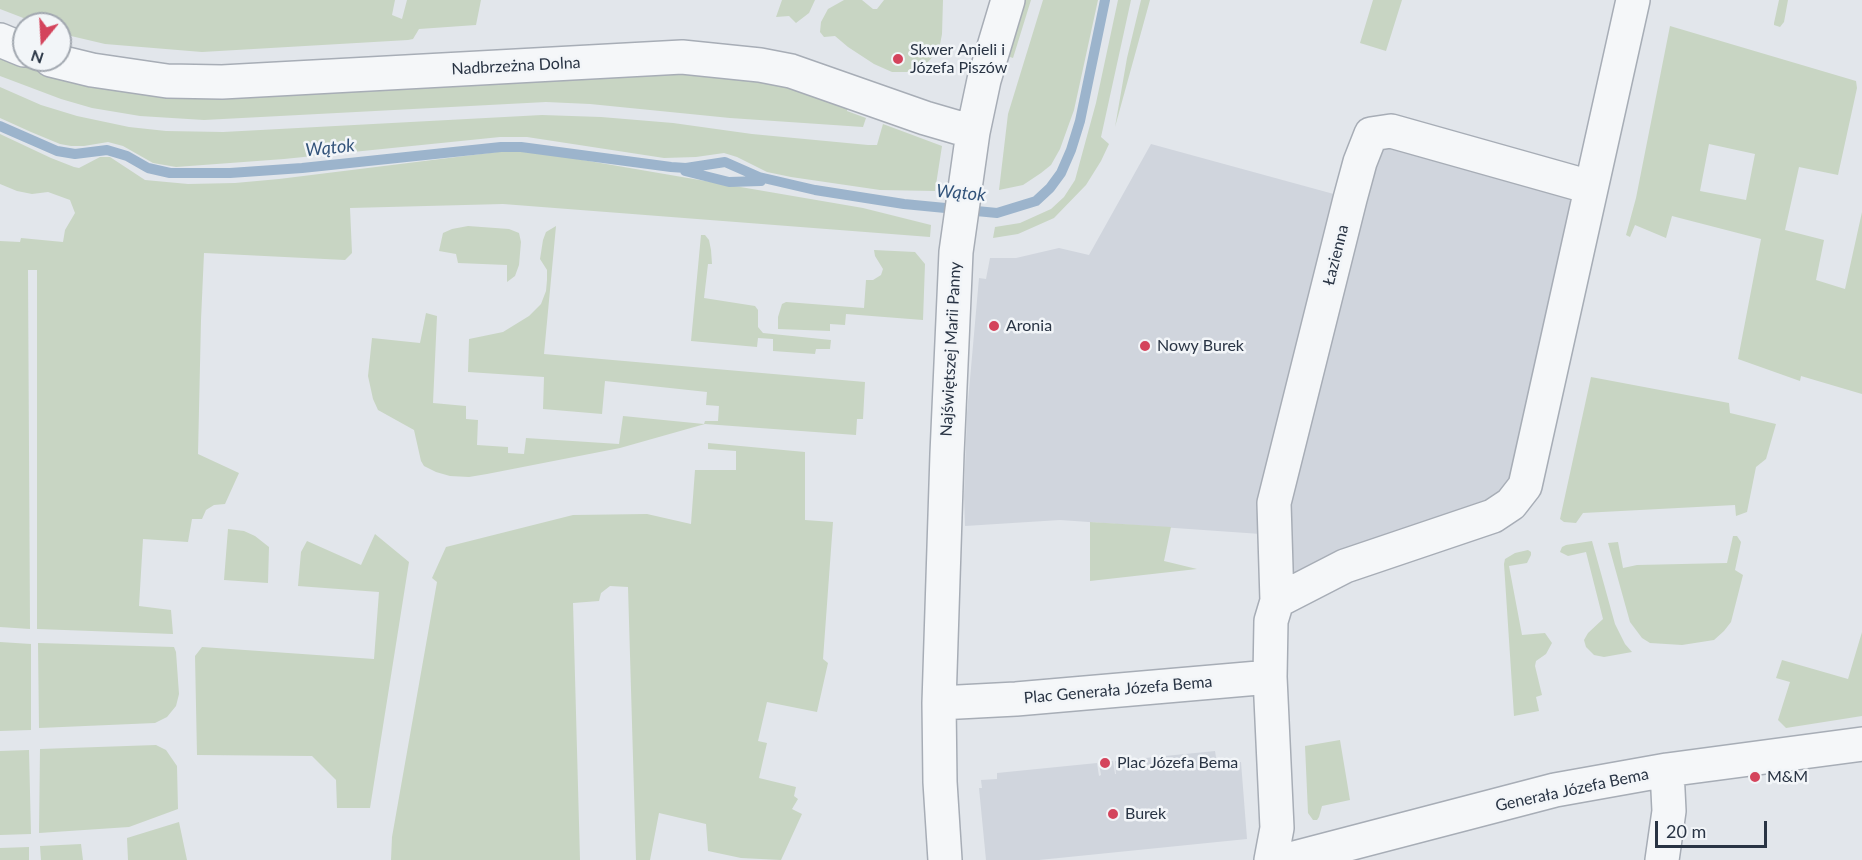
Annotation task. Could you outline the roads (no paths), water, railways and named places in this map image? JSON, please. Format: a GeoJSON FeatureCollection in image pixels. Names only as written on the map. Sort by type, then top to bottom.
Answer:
{"type":"FeatureCollection","features":[{"type":"Feature","properties":{"kind":"street","name":"Najświętszej Marii Panny"},"geometry":{"type":"LineString","coordinates":[[939,703],[946,454],[956,252],[973,132],[984,80],[1008,0]]}},
{"type":"Feature","properties":{"kind":"street"},"geometry":{"type":"LineString","coordinates":[[1277,601],[1345,566],[1494,516],[1510,504],[1526,486],[1632,0]]}},
{"type":"Feature","properties":{"kind":"street","name":"Nadbrzeżna Dolna"},"geometry":{"type":"LineString","coordinates":[[72,65],[158,80],[222,82],[682,57],[760,65],[791,71],[903,111],[973,132]]}},
{"type":"Feature","properties":{"kind":"street","name":"Łazienna"},"geometry":{"type":"LineString","coordinates":[[1270,677],[1271,621],[1277,601],[1274,503],[1350,199],[1360,162],[1371,134],[1391,132],[1590,187]]}},
{"type":"Feature","properties":{"kind":"street"},"geometry":{"type":"LineString","coordinates":[[1270,677],[1277,828],[1271,860]]}},
{"type":"Feature","properties":{"kind":"street","name":"Plac Generała Józefa Bema"},"geometry":{"type":"LineString","coordinates":[[939,703],[1016,699],[1270,677]]}},
{"type":"Feature","properties":{"kind":"street"},"geometry":{"type":"LineString","coordinates":[[939,703],[940,782],[945,860]]}},
{"type":"Feature","properties":{"kind":"street","name":"Generała Józefa Bema"},"geometry":{"type":"LineString","coordinates":[[1287,860],[1555,790],[1666,770],[1862,744]]}},
{"type":"Feature","properties":{"kind":"street"},"geometry":{"type":"LineString","coordinates":[[1662,860],[1669,811],[1666,770]]}},
{"type":"Feature","properties":{"kind":"waterway","name":"Wątok"},"geometry":{"type":"LineString","coordinates":[[0,126],[57,151],[75,154],[107,150],[127,156],[148,168],[170,173],[230,173],[302,168],[501,147],[521,147],[671,167],[686,168],[725,162],[759,177],[815,190],[904,204],[997,213],[1036,201],[1061,173],[1080,121],[1105,0]]}},
{"type":"Feature","properties":{"kind":"waterway","name":"Wątok"},"geometry":{"type":"LineString","coordinates":[[685,171],[729,182],[761,181]]}},
{"type":"Feature","properties":{"kind":"place","name":"Skwer Anieli i Józefa Piszów"},"geometry":{"type":"Point","coordinates":[898,59]}},
{"type":"Feature","properties":{"kind":"place","name":"Aronia"},"geometry":{"type":"Point","coordinates":[994,326]}},
{"type":"Feature","properties":{"kind":"place","name":"Nowy Burek"},"geometry":{"type":"Point","coordinates":[1145,346]}},
{"type":"Feature","properties":{"kind":"place","name":"Plac Józefa Bema"},"geometry":{"type":"Point","coordinates":[1105,763]}},
{"type":"Feature","properties":{"kind":"place","name":"M&M"},"geometry":{"type":"Point","coordinates":[1755,777]}},
{"type":"Feature","properties":{"kind":"place","name":"Burek"},"geometry":{"type":"Point","coordinates":[1113,814]}}]}
